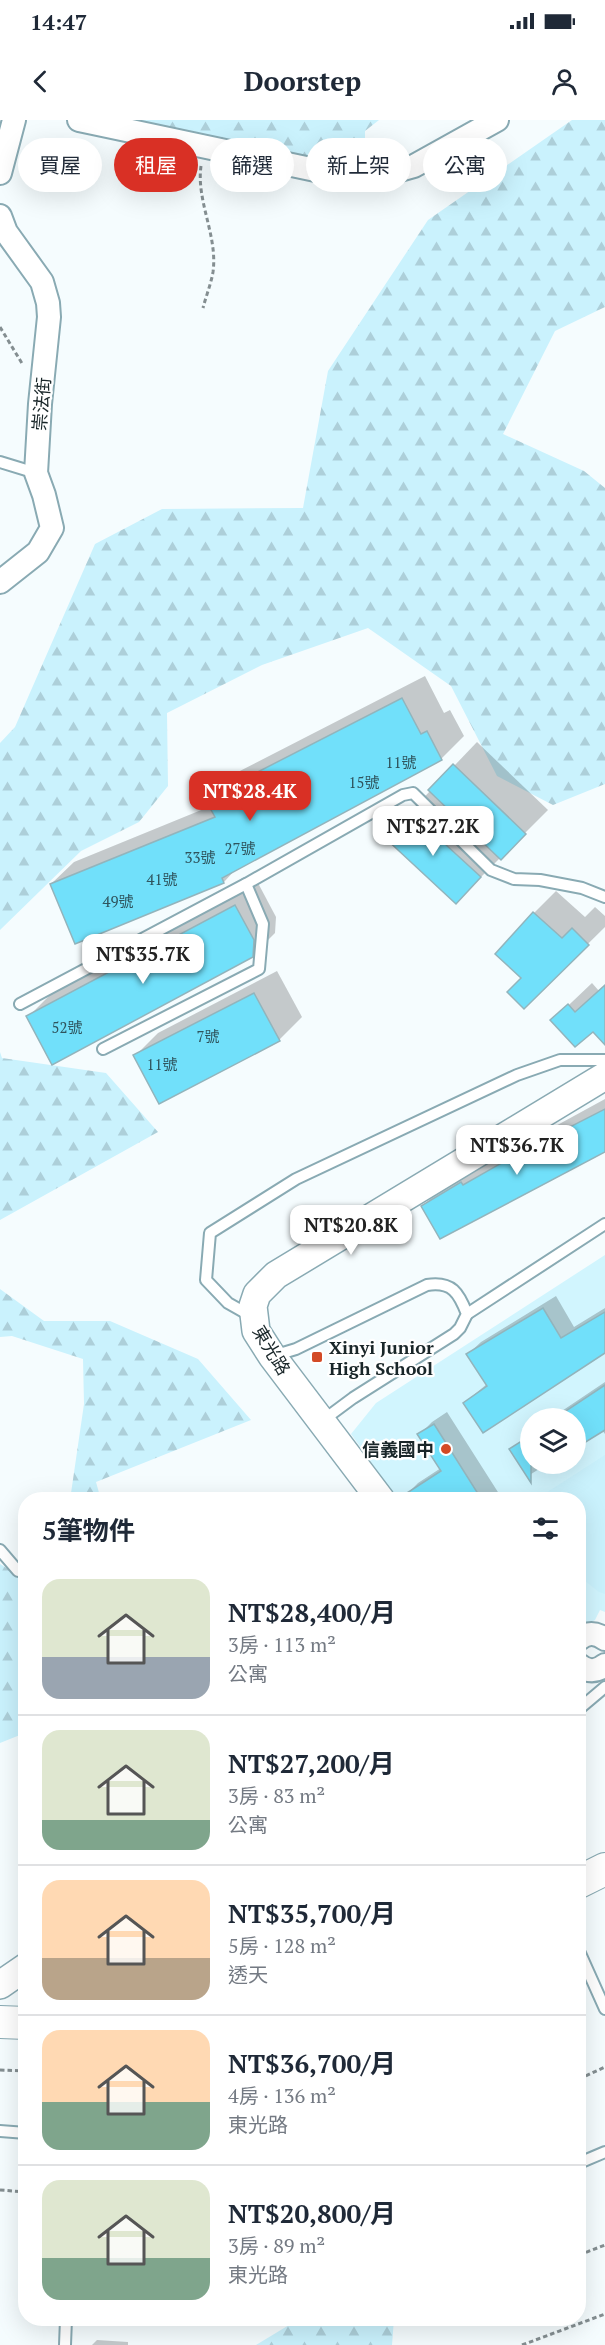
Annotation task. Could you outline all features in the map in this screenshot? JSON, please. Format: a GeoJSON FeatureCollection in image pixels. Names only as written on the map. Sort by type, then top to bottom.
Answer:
{"type":"FeatureCollection","features":[{"type":"Feature","properties":{"kind":"main road"},"geometry":{"type":"LineString","coordinates":[[586,1878],[605,1869]]}},
{"type":"Feature","properties":{"kind":"main road"},"geometry":{"type":"LineString","coordinates":[[0,2022],[18,2023]]}},
{"type":"Feature","properties":{"kind":"street"},"geometry":{"type":"LineString","coordinates":[[0,173],[14,120]]}},
{"type":"Feature","properties":{"kind":"street"},"geometry":{"type":"LineString","coordinates":[[79,120],[339,174],[375,177],[414,166],[497,120]]}},
{"type":"Feature","properties":{"kind":"street","name":"崇法街"},"geometry":{"type":"LineString","coordinates":[[0,216],[6,232],[46,291],[49,317],[36,473],[52,528],[38,552],[0,582]]}},
{"type":"Feature","properties":{"kind":"street","name":"東光路"},"geometry":{"type":"LineString","coordinates":[[375,1492],[272,1356],[256,1330],[254,1306],[257,1294],[276,1275],[605,1076]]}},
{"type":"Feature","properties":{"kind":"street"},"geometry":{"type":"LineString","coordinates":[[0,1985],[18,1973]]}},
{"type":"Feature","properties":{"kind":"lane"},"geometry":{"type":"LineString","coordinates":[[0,462],[36,473]]}},
{"type":"Feature","properties":{"kind":"lane"},"geometry":{"type":"LineString","coordinates":[[20,1004],[246,884],[403,795],[413,793],[491,870],[514,879],[540,880],[582,888],[605,897]]}},
{"type":"Feature","properties":{"kind":"lane"},"geometry":{"type":"LineString","coordinates":[[102,1049],[259,969],[263,924],[246,884]]}},
{"type":"Feature","properties":{"kind":"lane"},"geometry":{"type":"LineString","coordinates":[[254,1318],[228,1303],[206,1281],[210,1233],[296,1179],[517,1075],[560,1060],[605,1060]]}},
{"type":"Feature","properties":{"kind":"lane"},"geometry":{"type":"LineString","coordinates":[[322,1421],[353,1398],[454,1334],[467,1314],[605,1224]]}},
{"type":"Feature","properties":{"kind":"lane"},"geometry":{"type":"LineString","coordinates":[[272,1356],[296,1349],[427,1285],[438,1283],[448,1286],[461,1298],[467,1314]]}},
{"type":"Feature","properties":{"kind":"lane"},"geometry":{"type":"LineString","coordinates":[[0,1550],[18,1571]]}},
{"type":"Feature","properties":{"kind":"lane"},"geometry":{"type":"LineString","coordinates":[[586,1703],[605,1687]]}},
{"type":"Feature","properties":{"kind":"lane"},"geometry":{"type":"LineString","coordinates":[[586,1966],[605,2008]]}},
{"type":"Feature","properties":{"kind":"lane"},"geometry":{"type":"LineString","coordinates":[[0,2131],[18,2132]]}},
{"type":"Feature","properties":{"kind":"lane"},"geometry":{"type":"LineString","coordinates":[[586,2160],[605,2152]]}},
{"type":"Feature","properties":{"kind":"lane"},"geometry":{"type":"LineString","coordinates":[[65,2345],[66,2326]]}},
{"type":"Feature","properties":{"kind":"path"},"geometry":{"type":"LineString","coordinates":[[203,308],[213,271],[211,242],[199,179],[204,146]]}},
{"type":"Feature","properties":{"kind":"path"},"geometry":{"type":"LineString","coordinates":[[0,327],[41,392]]}},
{"type":"Feature","properties":{"kind":"path"},"geometry":{"type":"LineString","coordinates":[[586,2076],[605,2067]]}},
{"type":"Feature","properties":{"kind":"path"},"geometry":{"type":"LineString","coordinates":[[0,2070],[18,2071]]}},
{"type":"Feature","properties":{"kind":"path"},"geometry":{"type":"LineString","coordinates":[[0,2190],[18,2191]]}},
{"type":"Feature","properties":{"kind":"path"},"geometry":{"type":"LineString","coordinates":[[586,2252],[605,2245]]}},
{"type":"Feature","properties":{"kind":"path"},"geometry":{"type":"LineString","coordinates":[[586,2321],[605,2314]]}},
{"type":"Feature","properties":{"kind":"path"},"geometry":{"type":"LineString","coordinates":[[522,2345],[573,2326]]}},
{"type":"Feature","properties":{"kind":"shaded area","name":"信義國中"},"geometry":{"type":"Polygon","coordinates":[[[605,1255],[605,1612],[600,1610],[595,1620],[586,1625],[586,1492],[392,1492],[351,1434],[376,1403],[605,1255]]]}},
{"type":"Feature","properties":{"kind":"green space"},"geometry":{"type":"Polygon","coordinates":[[[125,120],[379,120],[365,131],[365,138],[306,138],[306,158],[294,156],[294,138],[210,138],[125,120]]]}},
{"type":"Feature","properties":{"kind":"green space"},"geometry":{"type":"Polygon","coordinates":[[[572,120],[605,120],[605,307],[555,331],[503,434],[584,471],[605,488],[605,784],[553,805],[497,776],[451,686],[368,628],[262,665],[167,713],[168,786],[139,822],[81,851],[0,930],[0,743],[15,727],[95,544],[162,509],[303,508],[328,371],[428,220],[468,192],[507,192],[507,165],[572,120]]]}},
{"type":"Feature","properties":{"kind":"green space"},"geometry":{"type":"Polygon","coordinates":[[[0,1052],[2,1058],[106,1073],[158,1132],[0,1220],[0,1052]]]}},
{"type":"Feature","properties":{"kind":"green space"},"geometry":{"type":"Polygon","coordinates":[[[0,1289],[44,1321],[110,1321],[198,1359],[251,1420],[96,1482],[99,1492],[71,1492],[84,1404],[83,1359],[12,1336],[0,1337],[0,1289]]]}},
{"type":"Feature","properties":{"kind":"green space"},"geometry":{"type":"Polygon","coordinates":[[[605,1455],[605,1594],[586,1582],[586,1492],[547,1492],[575,1474],[586,1474],[586,1467],[605,1455]]]}},
{"type":"Feature","properties":{"kind":"green space"},"geometry":{"type":"Polygon","coordinates":[[[0,1564],[18,1575],[18,1736],[0,1743],[0,1564]]]}},
{"type":"Feature","properties":{"kind":"green space"},"geometry":{"type":"Polygon","coordinates":[[[287,2326],[393,2326],[392,2345],[256,2345],[287,2326]]]}},
{"type":"Feature","properties":{"kind":"building"},"geometry":{"type":"Polygon","coordinates":[[[402,698],[421,734],[427,731],[442,760],[222,878],[224,883],[75,944],[50,884],[215,817],[205,799],[402,698]]]}},
{"type":"Feature","properties":{"kind":"building"},"geometry":{"type":"Polygon","coordinates":[[[453,764],[526,834],[501,860],[428,790],[453,764]]]}},
{"type":"Feature","properties":{"kind":"building"},"geometry":{"type":"Polygon","coordinates":[[[409,811],[481,877],[456,904],[384,837],[409,811]]]}},
{"type":"Feature","properties":{"kind":"building"},"geometry":{"type":"Polygon","coordinates":[[[235,905],[254,940],[253,957],[52,1065],[26,1016],[235,905]]]}},
{"type":"Feature","properties":{"kind":"building"},"geometry":{"type":"Polygon","coordinates":[[[533,912],[562,938],[572,928],[589,945],[524,1009],[507,992],[521,978],[495,954],[533,912]]]}},
{"type":"Feature","properties":{"kind":"building"},"geometry":{"type":"Polygon","coordinates":[[[605,985],[605,1045],[593,1032],[575,1047],[550,1020],[568,1004],[575,1012],[605,985]]]}},
{"type":"Feature","properties":{"kind":"building"},"geometry":{"type":"Polygon","coordinates":[[[254,993],[280,1041],[159,1104],[133,1055],[254,993]]]}},
{"type":"Feature","properties":{"kind":"building"},"geometry":{"type":"Polygon","coordinates":[[[605,1109],[605,1152],[440,1239],[421,1206],[461,1182],[463,1185],[605,1109]]]}},
{"type":"Feature","properties":{"kind":"building"},"geometry":{"type":"Polygon","coordinates":[[[543,1308],[561,1338],[605,1312],[605,1353],[483,1433],[463,1403],[487,1386],[466,1354],[543,1308]]]}},
{"type":"Feature","properties":{"kind":"building"},"geometry":{"type":"Polygon","coordinates":[[[605,1385],[605,1430],[586,1442],[586,1408],[570,1408],[605,1385]]]}},
{"type":"Feature","properties":{"kind":"building"},"geometry":{"type":"Polygon","coordinates":[[[434,1424],[477,1492],[408,1492],[441,1471],[417,1434],[434,1424]]]}},
{"type":"Feature","properties":{"kind":"building"},"geometry":{"type":"Polygon","coordinates":[[[520,1442],[520,1466],[509,1449],[520,1442]]]}},
{"type":"Feature","properties":{"kind":"building"},"geometry":{"type":"Polygon","coordinates":[[[525,1474],[531,1474],[531,1483],[525,1474]]]}},
{"type":"Feature","properties":{"kind":"place","name":"Xinyi Junior High School"},"geometry":{"type":"Point","coordinates":[317,1357]}},
{"type":"Feature","properties":{"kind":"place","name":"信義國中"},"geometry":{"type":"Point","coordinates":[446,1449]}}]}
